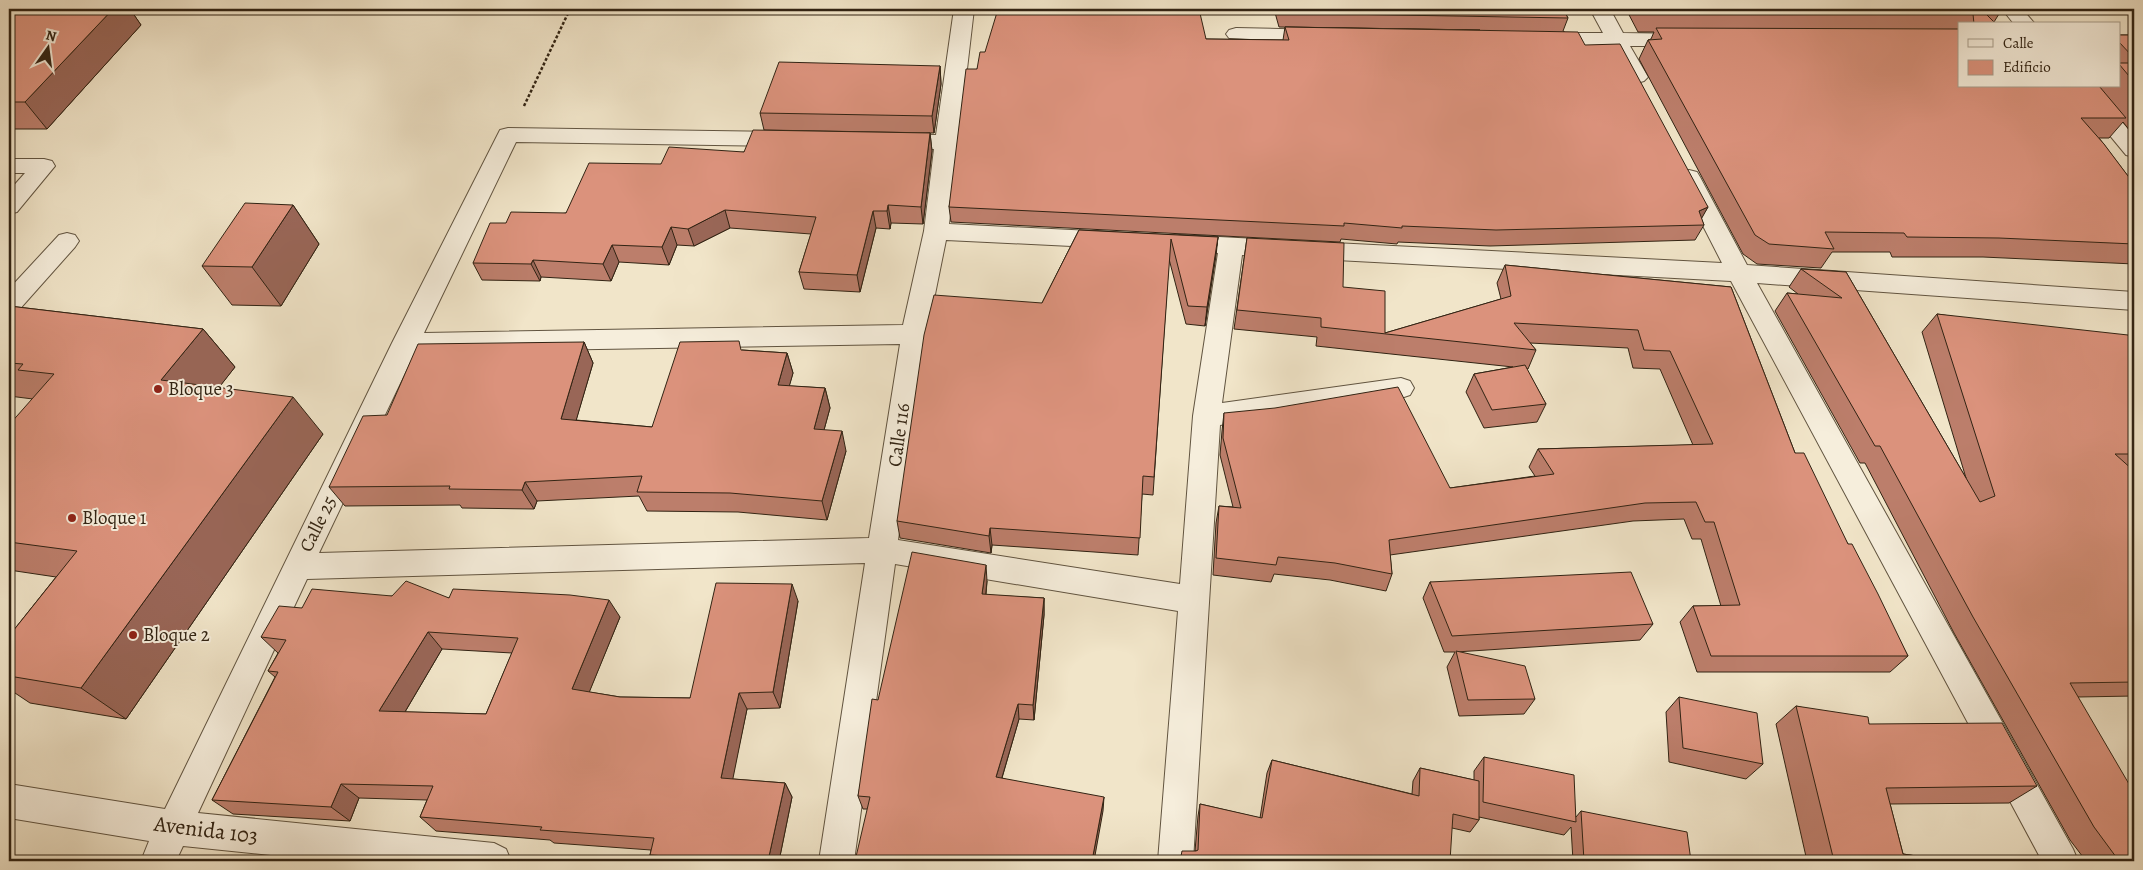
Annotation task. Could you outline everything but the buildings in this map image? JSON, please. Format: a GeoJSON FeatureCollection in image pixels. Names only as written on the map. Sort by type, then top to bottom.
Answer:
{"type":"FeatureCollection","features":[{"type":"Feature","properties":{"kind":"street","name":"Calle 116"},"geometry":{"type":"LineString","coordinates":[[836,861],[914,334],[936,231],[964,9]]}},
{"type":"Feature","properties":{"kind":"street"},"geometry":{"type":"LineString","coordinates":[[1600,9],[1649,100]]}},
{"type":"Feature","properties":{"kind":"street"},"geometry":{"type":"LineString","coordinates":[[2012,9],[2023,22]]}},
{"type":"Feature","properties":{"kind":"street"},"geometry":{"type":"LineString","coordinates":[[1236,34],[1343,36]]}},
{"type":"Feature","properties":{"kind":"street"},"geometry":{"type":"LineString","coordinates":[[1529,39],[1705,40]]}},
{"type":"Feature","properties":{"kind":"street"},"geometry":{"type":"LineString","coordinates":[[2081,88],[2134,148]]}},
{"type":"Feature","properties":{"kind":"street"},"geometry":{"type":"LineString","coordinates":[[508,135],[806,140]]}},
{"type":"Feature","properties":{"kind":"street","name":"Calle 25"},"geometry":{"type":"LineString","coordinates":[[158,861],[405,343],[508,135]]}},
{"type":"Feature","properties":{"kind":"street"},"geometry":{"type":"LineString","coordinates":[[876,141],[946,142]]}},
{"type":"Feature","properties":{"kind":"street"},"geometry":{"type":"LineString","coordinates":[[1676,152],[1739,273],[2061,861]]}},
{"type":"Feature","properties":{"kind":"street"},"geometry":{"type":"LineString","coordinates":[[9,166],[44,166],[9,206]]}},
{"type":"Feature","properties":{"kind":"street"},"geometry":{"type":"LineString","coordinates":[[936,231],[1133,241]]}},
{"type":"Feature","properties":{"kind":"street"},"geometry":{"type":"LineString","coordinates":[[9,306],[67,241]]}},
{"type":"Feature","properties":{"kind":"street"},"geometry":{"type":"LineString","coordinates":[[1162,242],[1739,273],[2134,301]]}},
{"type":"Feature","properties":{"kind":"street"},"geometry":{"type":"LineString","coordinates":[[1176,861],[1207,416],[1231,246]]}},
{"type":"Feature","properties":{"kind":"street"},"geometry":{"type":"LineString","coordinates":[[405,343],[914,334]]}},
{"type":"Feature","properties":{"kind":"street"},"geometry":{"type":"LineString","coordinates":[[1207,416],[1401,388]]}},
{"type":"Feature","properties":{"kind":"street"},"geometry":{"type":"LineString","coordinates":[[298,566],[883,550],[1194,600]]}},
{"type":"Feature","properties":{"kind":"street","name":"Avenida 103"},"geometry":{"type":"LineString","coordinates":[[9,801],[174,828],[494,861]]}},
{"type":"Feature","properties":{"kind":"path"},"geometry":{"type":"LineString","coordinates":[[508,135],[530,96],[570,9]]}},
{"type":"Feature","properties":{"kind":"place","name":"Bloque 3"},"geometry":{"type":"Point","coordinates":[158,389]}},
{"type":"Feature","properties":{"kind":"place","name":"Bloque 1"},"geometry":{"type":"Point","coordinates":[72,518]}},
{"type":"Feature","properties":{"kind":"place","name":"Bloque 2"},"geometry":{"type":"Point","coordinates":[133,635]}}]}
